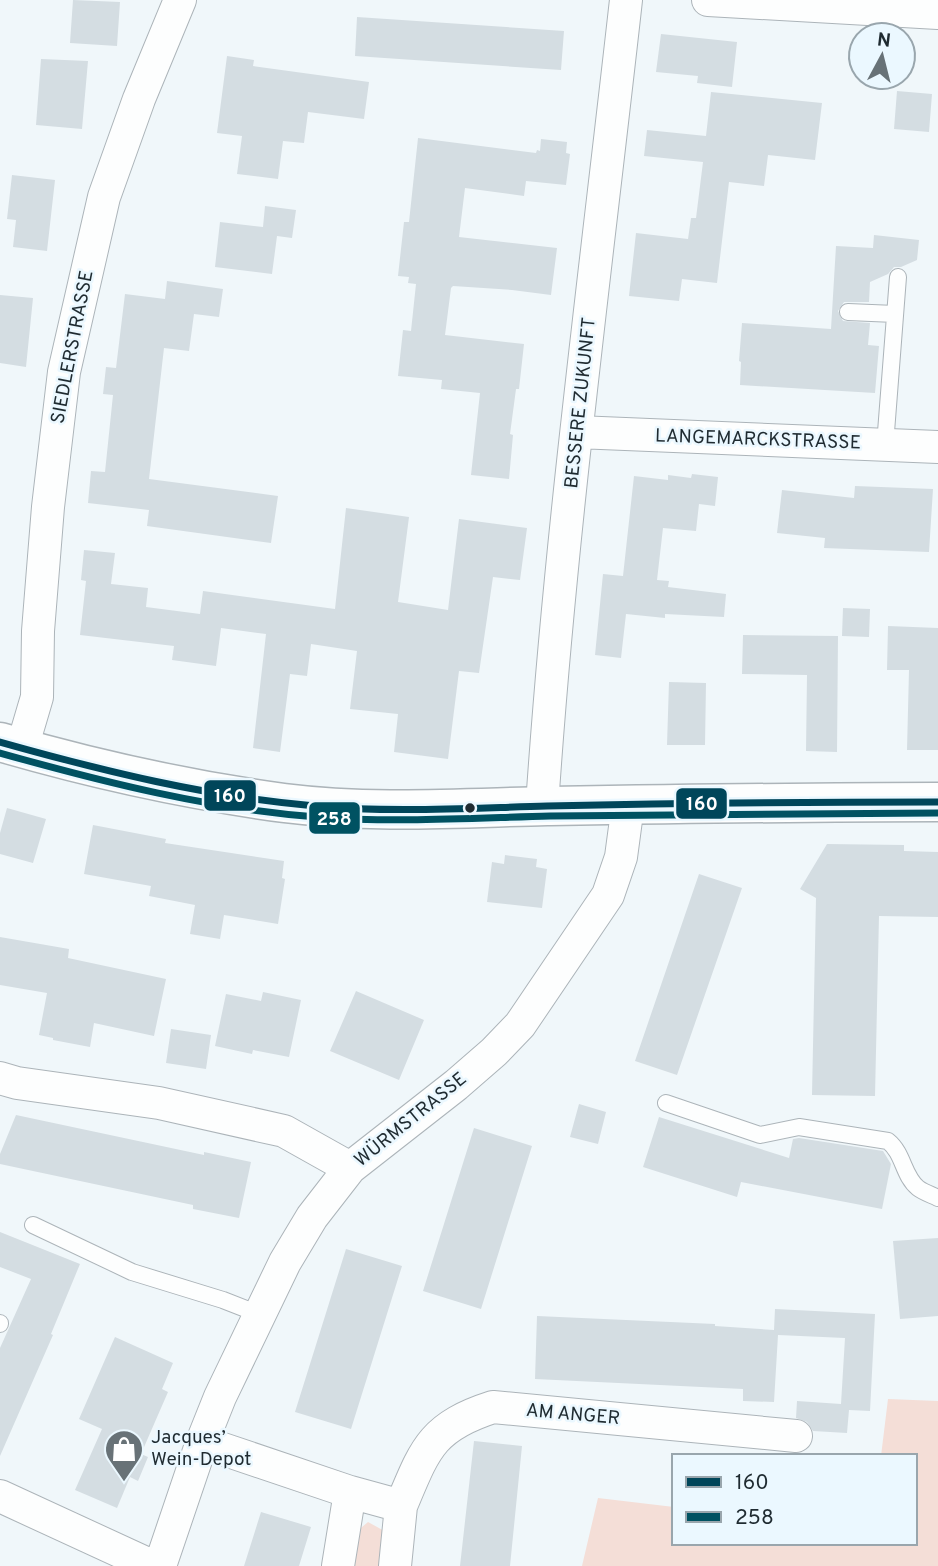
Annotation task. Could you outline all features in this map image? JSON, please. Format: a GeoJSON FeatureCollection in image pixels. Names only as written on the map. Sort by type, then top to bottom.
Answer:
{"type":"FeatureCollection","features":[{"type":"Feature","properties":{"kind":"street","name":"SIEDLERSTRASSE"},"geometry":{"type":"LineString","coordinates":[[11,745],[37,697],[38,631],[47,519],[64,372],[104,197],[139,99],[180,0]]}},
{"type":"Feature","properties":{"kind":"street","name":"BESSERE ZUKUNFT"},"geometry":{"type":"LineString","coordinates":[[542,806],[545,748],[577,432],[626,0]]}},
{"type":"Feature","properties":{"kind":"street"},"geometry":{"type":"LineString","coordinates":[[708,0],[938,13]]}},
{"type":"Feature","properties":{"kind":"street","name":"LANGEMARCKSTRASSE"},"geometry":{"type":"LineString","coordinates":[[577,432],[938,447]]}},
{"type":"Feature","properties":{"kind":"street"},"geometry":{"type":"LineString","coordinates":[[11,745],[157,782],[286,803],[471,810],[542,806],[938,802]]}},
{"type":"Feature","properties":{"kind":"street","name":"WÜRMSTRASSE"},"geometry":{"type":"LineString","coordinates":[[160,1566],[220,1397],[285,1262],[312,1217],[350,1168],[456,1085],[520,1025],[608,895],[621,857],[628,805]]}},
{"type":"Feature","properties":{"kind":"street"},"geometry":{"type":"LineString","coordinates":[[0,1078],[17,1083],[159,1103],[284,1131],[350,1168]]}},
{"type":"Feature","properties":{"kind":"street","name":"AM ANGER"},"geometry":{"type":"LineString","coordinates":[[395,1566],[401,1506],[420,1460],[439,1434],[465,1416],[493,1408],[796,1436]]}},
{"type":"Feature","properties":{"kind":"street"},"geometry":{"type":"LineString","coordinates":[[202,1443],[401,1506]]}},
{"type":"Feature","properties":{"kind":"street"},"geometry":{"type":"LineString","coordinates":[[338,1566],[350,1492]]}},
{"type":"Feature","properties":{"kind":"street"},"geometry":{"type":"LineString","coordinates":[[0,1496],[152,1566]]}},
{"type":"Feature","properties":{"kind":"lane"},"geometry":{"type":"LineString","coordinates":[[885,445],[898,277]]}},
{"type":"Feature","properties":{"kind":"lane"},"geometry":{"type":"LineString","coordinates":[[848,312],[895,314]]}},
{"type":"Feature","properties":{"kind":"lane"},"geometry":{"type":"LineString","coordinates":[[666,1102],[761,1135],[799,1127],[888,1141],[898,1150],[905,1170],[917,1188],[938,1198]]}},
{"type":"Feature","properties":{"kind":"lane"},"geometry":{"type":"LineString","coordinates":[[33,1225],[132,1272],[259,1314]]}},
{"type":"Feature","properties":{"kind":"shaded area"},"geometry":{"type":"Polygon","coordinates":[[[888,1399],[938,1401],[938,1566],[582,1566],[598,1498],[672,1507],[672,1545],[917,1545],[917,1454],[881,1454],[888,1399]]]}},
{"type":"Feature","properties":{"kind":"shaded area"},"geometry":{"type":"Polygon","coordinates":[[[368,1522],[388,1533],[387,1566],[349,1566],[355,1533],[368,1522]]]}},
{"type":"Feature","properties":{"kind":"building"},"geometry":{"type":"Polygon","coordinates":[[[73,0],[120,2],[117,46],[70,43],[73,0]]]}},
{"type":"Feature","properties":{"kind":"building"},"geometry":{"type":"Polygon","coordinates":[[[357,17],[564,31],[561,70],[355,56],[357,17]]]}},
{"type":"Feature","properties":{"kind":"building"},"geometry":{"type":"Polygon","coordinates":[[[661,34],[737,42],[732,87],[697,83],[698,76],[656,72],[661,34]]]}},
{"type":"Feature","properties":{"kind":"building"},"geometry":{"type":"Polygon","coordinates":[[[227,56],[254,60],[253,66],[369,82],[364,119],[308,112],[304,143],[283,141],[278,179],[237,174],[242,136],[217,133],[227,56]]]}},
{"type":"Feature","properties":{"kind":"building"},"geometry":{"type":"Polygon","coordinates":[[[41,59],[88,61],[82,129],[36,125],[41,59]]]}},
{"type":"Feature","properties":{"kind":"building"},"geometry":{"type":"Polygon","coordinates":[[[897,91],[932,94],[929,132],[894,129],[897,91]]]}},
{"type":"Feature","properties":{"kind":"building"},"geometry":{"type":"Polygon","coordinates":[[[711,92],[822,103],[815,160],[768,155],[764,186],[729,182],[717,283],[682,279],[679,301],[629,296],[636,233],[688,239],[691,218],[696,218],[703,162],[644,156],[647,130],[706,136],[711,92]]]}},
{"type":"Feature","properties":{"kind":"building"},"geometry":{"type":"Polygon","coordinates":[[[418,138],[536,153],[537,150],[540,151],[541,139],[567,142],[566,153],[570,154],[566,185],[526,181],[524,196],[465,188],[459,237],[557,248],[551,295],[512,290],[451,288],[445,335],[524,344],[510,434],[513,435],[509,479],[471,475],[480,393],[441,389],[442,380],[398,376],[403,330],[411,331],[416,284],[408,283],[409,277],[398,276],[404,222],[409,222],[418,138]]]}},
{"type":"Feature","properties":{"kind":"building"},"geometry":{"type":"Polygon","coordinates":[[[12,175],[55,180],[47,251],[13,247],[16,220],[7,219],[12,175]]]}},
{"type":"Feature","properties":{"kind":"building"},"geometry":{"type":"Polygon","coordinates":[[[265,206],[296,210],[292,238],[277,236],[272,274],[215,267],[220,222],[263,227],[265,206]]]}},
{"type":"Feature","properties":{"kind":"building"},"geometry":{"type":"Polygon","coordinates":[[[874,235],[919,240],[917,260],[894,267],[888,274],[870,282],[869,302],[844,302],[838,311],[843,321],[870,323],[868,345],[879,346],[875,393],[740,385],[742,323],[831,329],[836,246],[873,248],[874,235]]]}},
{"type":"Feature","properties":{"kind":"building"},"geometry":{"type":"Polygon","coordinates":[[[167,281],[223,289],[219,317],[194,314],[189,351],[164,348],[149,479],[278,496],[271,543],[147,526],[149,510],[88,503],[91,471],[105,472],[113,395],[103,394],[106,367],[116,368],[125,294],[165,299],[167,281]]]}},
{"type":"Feature","properties":{"kind":"building"},"geometry":{"type":"Polygon","coordinates":[[[0,295],[33,298],[26,367],[0,363],[0,295]]]}},
{"type":"Feature","properties":{"kind":"building"},"geometry":{"type":"Polygon","coordinates":[[[692,474],[718,477],[715,506],[699,504],[696,531],[663,528],[657,580],[669,581],[668,587],[726,594],[724,617],[665,614],[665,618],[626,614],[621,658],[595,655],[603,574],[623,576],[634,476],[668,480],[668,475],[691,478],[692,474]]]}},
{"type":"Feature","properties":{"kind":"building"},"geometry":{"type":"Polygon","coordinates":[[[855,486],[933,489],[929,552],[824,548],[825,538],[777,533],[782,490],[854,498],[855,486]]]}},
{"type":"Feature","properties":{"kind":"building"},"geometry":{"type":"Polygon","coordinates":[[[346,508],[409,517],[398,602],[448,610],[459,519],[527,528],[520,580],[493,577],[479,673],[459,671],[448,759],[394,752],[398,714],[350,709],[357,651],[311,644],[307,676],[290,674],[280,752],[253,748],[266,634],[221,628],[216,666],[172,660],[174,646],[80,635],[86,581],[81,580],[84,550],[115,553],[111,584],[148,588],[146,607],[200,614],[203,591],[335,609],[346,508]]]}},
{"type":"Feature","properties":{"kind":"building"},"geometry":{"type":"Polygon","coordinates":[[[843,608],[870,609],[869,637],[842,636],[843,608]]]}},
{"type":"Feature","properties":{"kind":"building"},"geometry":{"type":"Polygon","coordinates":[[[888,626],[938,628],[938,750],[907,750],[909,670],[887,670],[888,626]]]}},
{"type":"Feature","properties":{"kind":"building"},"geometry":{"type":"Polygon","coordinates":[[[743,635],[838,636],[837,752],[806,751],[807,675],[742,674],[743,635]]]}},
{"type":"Feature","properties":{"kind":"building"},"geometry":{"type":"Polygon","coordinates":[[[669,682],[706,683],[705,745],[667,745],[669,682]]]}},
{"type":"Feature","properties":{"kind":"building"},"geometry":{"type":"Polygon","coordinates":[[[7,808],[46,819],[33,863],[0,854],[0,833],[7,808]]]}},
{"type":"Feature","properties":{"kind":"building"},"geometry":{"type":"Polygon","coordinates":[[[93,825],[166,839],[165,843],[284,861],[282,878],[285,879],[278,924],[224,915],[220,939],[190,934],[195,905],[149,896],[151,886],[84,874],[93,825]]]}},
{"type":"Feature","properties":{"kind":"building"},"geometry":{"type":"Polygon","coordinates":[[[827,844],[904,845],[904,851],[938,852],[938,917],[879,916],[875,1096],[812,1095],[816,898],[800,889],[827,844]]]}},
{"type":"Feature","properties":{"kind":"building"},"geometry":{"type":"Polygon","coordinates":[[[505,855],[537,859],[536,867],[547,869],[542,908],[487,902],[492,862],[504,864],[505,855]]]}},
{"type":"Feature","properties":{"kind":"building"},"geometry":{"type":"Polygon","coordinates":[[[699,874],[742,888],[677,1075],[635,1061],[699,874]]]}},
{"type":"Feature","properties":{"kind":"building"},"geometry":{"type":"Polygon","coordinates":[[[0,937],[69,949],[68,958],[166,979],[154,1036],[94,1023],[90,1047],[39,1035],[47,993],[0,985],[0,937]]]}},
{"type":"Feature","properties":{"kind":"building"},"geometry":{"type":"Polygon","coordinates":[[[356,991],[424,1020],[399,1080],[330,1051],[356,991]]]}},
{"type":"Feature","properties":{"kind":"building"},"geometry":{"type":"Polygon","coordinates":[[[263,992],[301,1000],[289,1057],[253,1050],[252,1054],[215,1046],[226,994],[261,1001],[263,992]]]}},
{"type":"Feature","properties":{"kind":"building"},"geometry":{"type":"Polygon","coordinates":[[[171,1029],[211,1035],[206,1069],[166,1063],[171,1029]]]}},
{"type":"Feature","properties":{"kind":"building"},"geometry":{"type":"Polygon","coordinates":[[[579,1104],[606,1112],[598,1144],[570,1137],[579,1104]]]}},
{"type":"Feature","properties":{"kind":"building"},"geometry":{"type":"Polygon","coordinates":[[[16,1115],[204,1155],[204,1152],[251,1162],[239,1218],[193,1209],[193,1205],[0,1164],[0,1154],[16,1115]]]}},
{"type":"Feature","properties":{"kind":"building"},"geometry":{"type":"Polygon","coordinates":[[[659,1117],[789,1158],[793,1139],[799,1138],[883,1151],[891,1164],[882,1209],[741,1182],[737,1197],[643,1167],[659,1117]]]}},
{"type":"Feature","properties":{"kind":"building"},"geometry":{"type":"Polygon","coordinates":[[[474,1128],[532,1146],[481,1309],[423,1291],[474,1128]]]}},
{"type":"Feature","properties":{"kind":"building"},"geometry":{"type":"Polygon","coordinates":[[[0,1232],[80,1264],[51,1334],[53,1335],[0,1456],[0,1348],[31,1279],[0,1267],[0,1232]]]}},
{"type":"Feature","properties":{"kind":"building"},"geometry":{"type":"Polygon","coordinates":[[[938,1238],[938,1316],[900,1319],[893,1241],[938,1238]]]}},
{"type":"Feature","properties":{"kind":"building"},"geometry":{"type":"Polygon","coordinates":[[[346,1249],[402,1266],[351,1429],[295,1412],[346,1249]]]}},
{"type":"Feature","properties":{"kind":"building"},"geometry":{"type":"Polygon","coordinates":[[[775,1309],[875,1314],[870,1411],[849,1410],[847,1433],[813,1431],[807,1422],[796,1418],[797,1401],[841,1404],[845,1338],[778,1335],[774,1402],[743,1401],[743,1389],[535,1379],[537,1316],[715,1324],[774,1330],[775,1309]]]}},
{"type":"Feature","properties":{"kind":"building"},"geometry":{"type":"Polygon","coordinates":[[[115,1337],[173,1363],[162,1389],[168,1392],[141,1454],[148,1457],[138,1481],[130,1477],[117,1508],[75,1490],[102,1429],[79,1419],[115,1337]]]}},
{"type":"Feature","properties":{"kind":"building"},"geometry":{"type":"Polygon","coordinates":[[[474,1441],[522,1446],[510,1566],[460,1566],[474,1441]]]}},
{"type":"Feature","properties":{"kind":"building"},"geometry":{"type":"Polygon","coordinates":[[[261,1512],[311,1527],[299,1566],[244,1566],[261,1512]]]}},
{"type":"Feature","properties":{"kind":"transit line","name":"160"},"geometry":{"type":"LineString","coordinates":[[0,742],[117,773],[195,789],[275,802],[344,808],[938,802]]}},
{"type":"Feature","properties":{"kind":"transit line","name":"258"},"geometry":{"type":"LineString","coordinates":[[0,753],[197,801],[277,813],[346,819],[938,813]]}},
{"type":"Feature","properties":{"kind":"place","name":"Jacques’ Wein-Depot"},"geometry":{"type":"Point","coordinates":[124,1483]}}]}
